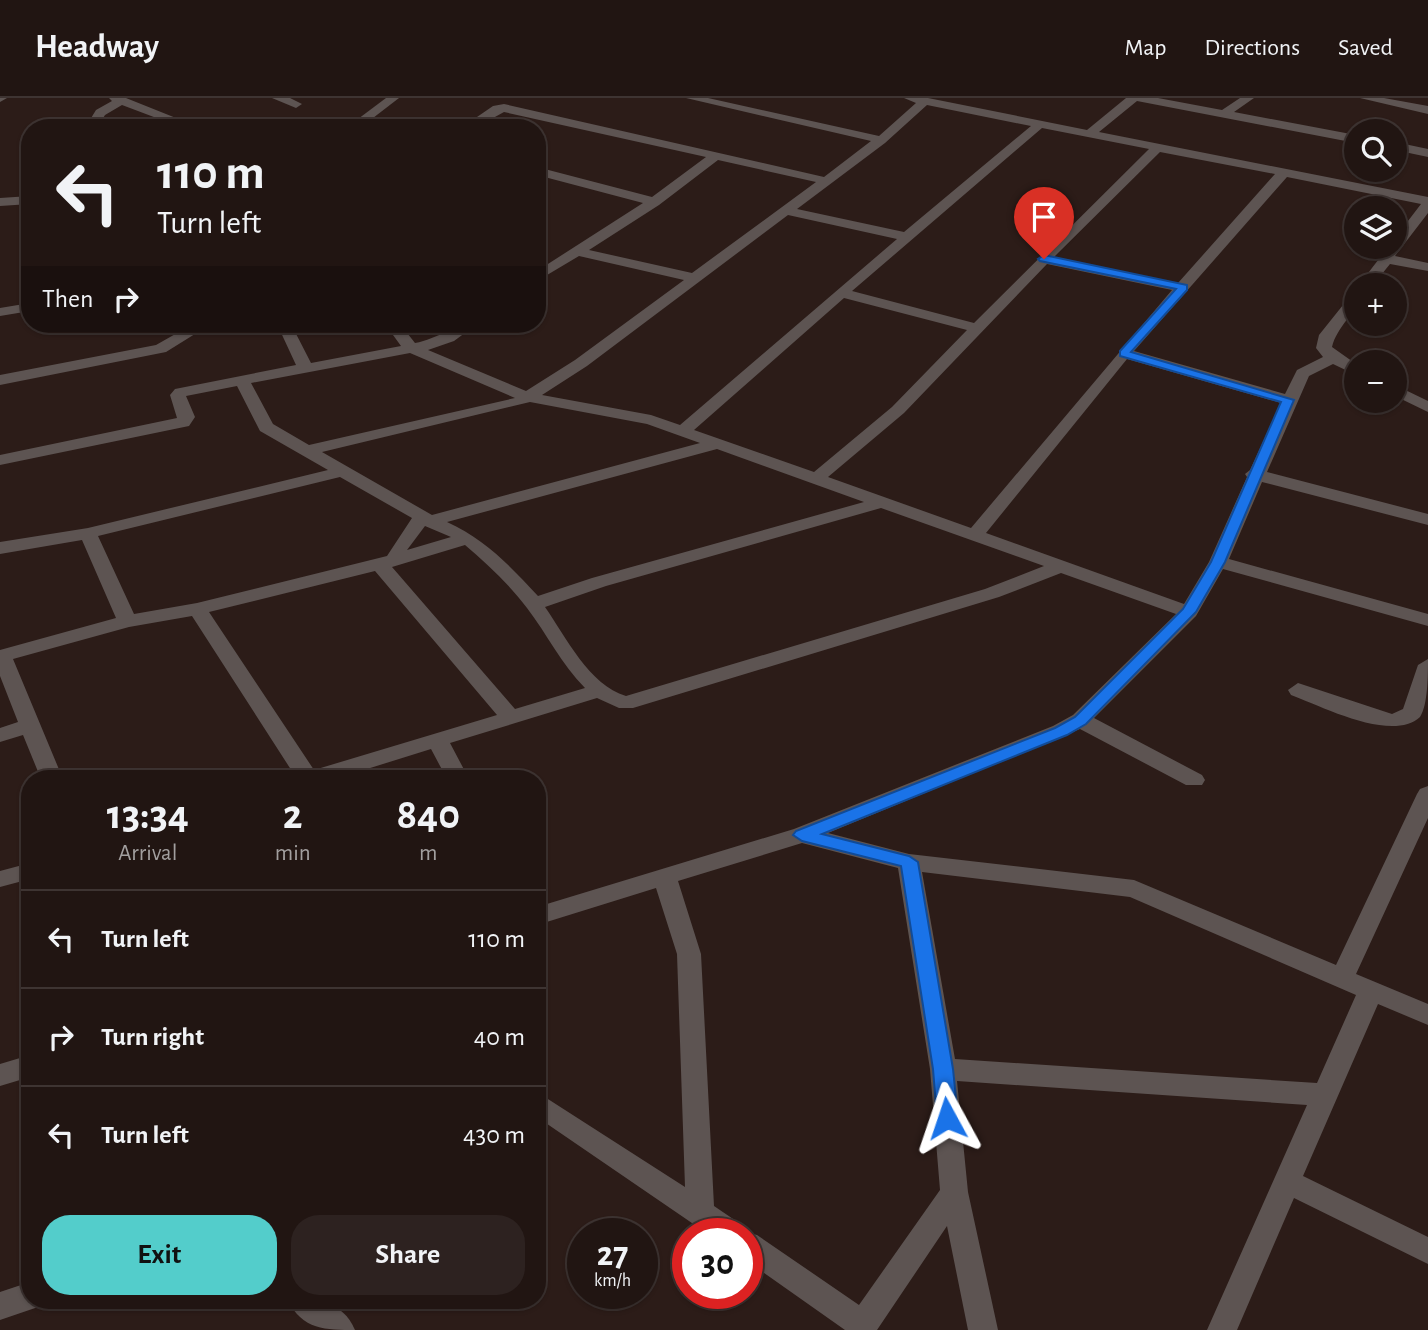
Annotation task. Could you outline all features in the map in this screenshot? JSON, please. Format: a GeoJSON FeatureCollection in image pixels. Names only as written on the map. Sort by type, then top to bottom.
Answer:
{"type":"FeatureCollection","features":[{"type":"Feature","properties":{"kind":"street"},"geometry":{"type":"LineString","coordinates":[[278,98],[296,104]]}},
{"type":"Feature","properties":{"kind":"street"},"geometry":{"type":"LineString","coordinates":[[364,119],[393,98]]}},
{"type":"Feature","properties":{"kind":"street"},"geometry":{"type":"LineString","coordinates":[[692,98],[881,140]]}},
{"type":"Feature","properties":{"kind":"street"},"geometry":{"type":"LineString","coordinates":[[910,98],[1428,202],[1407,231]]}},
{"type":"Feature","properties":{"kind":"street"},"geometry":{"type":"LineString","coordinates":[[1090,133],[1133,98]]}},
{"type":"Feature","properties":{"kind":"street"},"geometry":{"type":"LineString","coordinates":[[1140,98],[1344,137]]}},
{"type":"Feature","properties":{"kind":"street"},"geometry":{"type":"LineString","coordinates":[[1224,114],[1248,98]]}},
{"type":"Feature","properties":{"kind":"street"},"geometry":{"type":"LineString","coordinates":[[1366,98],[1428,110]]}},
{"type":"Feature","properties":{"kind":"street"},"geometry":{"type":"LineString","coordinates":[[97,119],[100,113],[118,99],[171,119]]}},
{"type":"Feature","properties":{"kind":"street"},"geometry":{"type":"LineString","coordinates":[[307,450],[496,408],[527,397],[580,363],[788,211],[881,140],[925,101]]}},
{"type":"Feature","properties":{"kind":"street"},"geometry":{"type":"LineString","coordinates":[[480,119],[497,108],[504,107],[826,181]]}},
{"type":"Feature","properties":{"kind":"street"},"geometry":{"type":"LineString","coordinates":[[683,431],[1041,123]]}},
{"type":"Feature","properties":{"kind":"street"},"geometry":{"type":"LineString","coordinates":[[816,479],[898,410],[1044,259],[1158,147]]}},
{"type":"Feature","properties":{"kind":"street"},"geometry":{"type":"LineString","coordinates":[[1407,149],[1428,153]]}},
{"type":"Feature","properties":{"kind":"street"},"geometry":{"type":"LineString","coordinates":[[546,270],[654,202],[717,155]]}},
{"type":"Feature","properties":{"kind":"street"},"geometry":{"type":"LineString","coordinates":[[546,172],[568,163]]}},
{"type":"Feature","properties":{"kind":"street"},"geometry":{"type":"LineString","coordinates":[[974,537],[1124,354],[1284,172]]}},
{"type":"Feature","properties":{"kind":"street"},"geometry":{"type":"LineString","coordinates":[[546,174],[654,202]]}},
{"type":"Feature","properties":{"kind":"street"},"geometry":{"type":"LineString","coordinates":[[0,202],[21,201]]}},
{"type":"Feature","properties":{"kind":"street"},"geometry":{"type":"LineString","coordinates":[[788,211],[908,237]]}},
{"type":"Feature","properties":{"kind":"street"},"geometry":{"type":"LineString","coordinates":[[574,251],[694,278]]}},
{"type":"Feature","properties":{"kind":"street"},"geometry":{"type":"LineString","coordinates":[[1044,259],[1183,288]]}},
{"type":"Feature","properties":{"kind":"street"},"geometry":{"type":"LineString","coordinates":[[1376,273],[1387,259],[1428,267]]}},
{"type":"Feature","properties":{"kind":"street"},"geometry":{"type":"LineString","coordinates":[[841,293],[976,328]]}},
{"type":"Feature","properties":{"kind":"street"},"geometry":{"type":"LineString","coordinates":[[0,312],[21,308]]}},
{"type":"Feature","properties":{"kind":"street"},"geometry":{"type":"LineString","coordinates":[[1344,313],[1327,335],[1324,348],[1333,358],[1344,364]]}},
{"type":"Feature","properties":{"kind":"street"},"geometry":{"type":"LineString","coordinates":[[0,380],[161,349],[188,333]]}},
{"type":"Feature","properties":{"kind":"street"},"geometry":{"type":"LineString","coordinates":[[288,333],[306,369]]}},
{"type":"Feature","properties":{"kind":"street"},"geometry":{"type":"LineString","coordinates":[[399,333],[411,348],[527,397],[629,415],[683,431],[713,445],[1189,612]]}},
{"type":"Feature","properties":{"kind":"street"},"geometry":{"type":"LineString","coordinates":[[0,460],[183,422],[187,417],[178,395],[181,392],[411,348],[449,338],[456,333]]}},
{"type":"Feature","properties":{"kind":"street"},"geometry":{"type":"LineString","coordinates":[[1124,354],[1288,400]]}},
{"type":"Feature","properties":{"kind":"street"},"geometry":{"type":"LineString","coordinates":[[546,913],[802,835],[1061,732],[1080,720],[1189,612],[1218,562],[1254,474],[1303,373],[1333,358]]}},
{"type":"Feature","properties":{"kind":"street"},"geometry":{"type":"LineString","coordinates":[[242,381],[266,427],[426,519],[468,538],[495,561],[534,604],[578,667],[614,702],[626,703],[992,593],[1059,567]]}},
{"type":"Feature","properties":{"kind":"street"},"geometry":{"type":"LineString","coordinates":[[1407,396],[1428,407]]}},
{"type":"Feature","properties":{"kind":"street"},"geometry":{"type":"LineString","coordinates":[[388,562],[426,519],[713,445]]}},
{"type":"Feature","properties":{"kind":"street"},"geometry":{"type":"LineString","coordinates":[[1,546],[88,533],[342,471]]}},
{"type":"Feature","properties":{"kind":"street"},"geometry":{"type":"LineString","coordinates":[[1254,474],[1428,520]]}},
{"type":"Feature","properties":{"kind":"street"},"geometry":{"type":"LineString","coordinates":[[534,604],[599,582],[880,503]]}},
{"type":"Feature","properties":{"kind":"street"},"geometry":{"type":"LineString","coordinates":[[88,533],[127,621]]}},
{"type":"Feature","properties":{"kind":"street"},"geometry":{"type":"LineString","coordinates":[[48,770],[1,656],[127,621],[197,609],[388,562],[468,538]]}},
{"type":"Feature","properties":{"kind":"street"},"geometry":{"type":"LineString","coordinates":[[388,562],[511,718]]}},
{"type":"Feature","properties":{"kind":"street"},"geometry":{"type":"LineString","coordinates":[[1218,562],[1428,620]]}},
{"type":"Feature","properties":{"kind":"street"},"geometry":{"type":"LineString","coordinates":[[197,609],[303,770]]}},
{"type":"Feature","properties":{"kind":"street"},"geometry":{"type":"LineString","coordinates":[[1298,690],[1376,718],[1395,721],[1412,713],[1428,666]]}},
{"type":"Feature","properties":{"kind":"street"},"geometry":{"type":"LineString","coordinates":[[340,770],[600,690]]}},
{"type":"Feature","properties":{"kind":"street"},"geometry":{"type":"LineString","coordinates":[[1080,720],[1194,780]]}},
{"type":"Feature","properties":{"kind":"street"},"geometry":{"type":"LineString","coordinates":[[0,736],[28,726]]}},
{"type":"Feature","properties":{"kind":"street"},"geometry":{"type":"LineString","coordinates":[[438,742],[453,770]]}},
{"type":"Feature","properties":{"kind":"street"},"geometry":{"type":"LineString","coordinates":[[1342,978],[1428,794]]}},
{"type":"Feature","properties":{"kind":"street"},"geometry":{"type":"LineString","coordinates":[[802,835],[909,862],[1134,890],[1428,1015]]}},
{"type":"Feature","properties":{"kind":"street"},"geometry":{"type":"LineString","coordinates":[[909,862],[943,1069],[954,1192],[982,1330]]}},
{"type":"Feature","properties":{"kind":"street"},"geometry":{"type":"LineString","coordinates":[[0,879],[21,873]]}},
{"type":"Feature","properties":{"kind":"street"},"geometry":{"type":"LineString","coordinates":[[665,878],[689,954],[700,1211]]}},
{"type":"Feature","properties":{"kind":"street"},"geometry":{"type":"LineString","coordinates":[[1222,1330],[1371,990]]}},
{"type":"Feature","properties":{"kind":"street"},"geometry":{"type":"LineString","coordinates":[[0,1075],[21,1069]]}},
{"type":"Feature","properties":{"kind":"street"},"geometry":{"type":"LineString","coordinates":[[943,1069],[1326,1095]]}},
{"type":"Feature","properties":{"kind":"street"},"geometry":{"type":"LineString","coordinates":[[546,1108],[710,1218]]}},
{"type":"Feature","properties":{"kind":"street"},"geometry":{"type":"LineString","coordinates":[[1288,1182],[1428,1251]]}},
{"type":"Feature","properties":{"kind":"street"},"geometry":{"type":"LineString","coordinates":[[763,1256],[862,1328],[954,1192]]}},
{"type":"Feature","properties":{"kind":"street"},"geometry":{"type":"LineString","coordinates":[[0,1306],[21,1299]]}},
{"type":"Feature","properties":{"kind":"street"},"geometry":{"type":"LineString","coordinates":[[314,1309],[340,1330]]}},
{"type":"Feature","properties":{"kind":"route"},"geometry":{"type":"LineString","coordinates":[[947,1118],[943,1069],[909,862],[802,835],[1061,732],[1080,720],[1189,612],[1218,562],[1288,400],[1124,354],[1183,288],[1044,259]]}}]}
